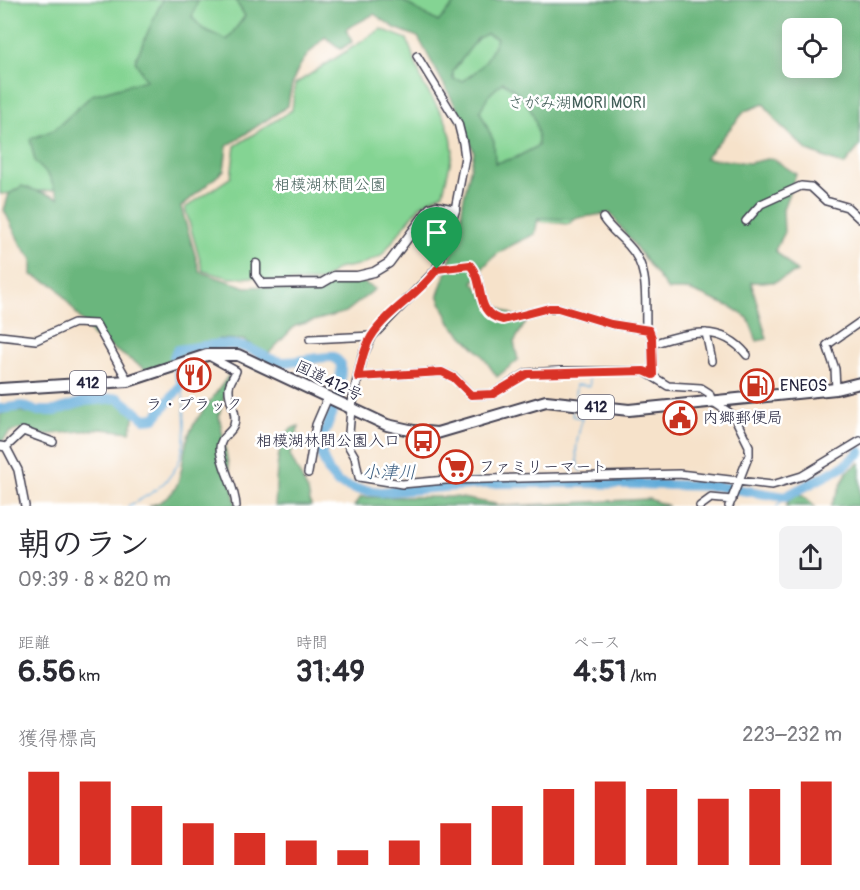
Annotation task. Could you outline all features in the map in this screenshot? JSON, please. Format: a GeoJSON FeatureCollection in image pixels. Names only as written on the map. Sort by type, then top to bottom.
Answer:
{"type":"FeatureCollection","features":[{"type":"Feature","properties":{"kind":"highway","name":"国道412号"},"geometry":{"type":"LineString","coordinates":[[0,389],[128,381],[207,356],[225,354],[249,359],[338,402],[401,429],[437,433],[546,401],[629,410],[836,389],[860,383]]}},
{"type":"Feature","properties":{"kind":"street"},"geometry":{"type":"LineString","coordinates":[[308,473],[316,425],[358,377],[372,336],[381,324],[430,280],[437,269],[455,210],[465,157],[463,143],[458,123],[417,56]]}},
{"type":"Feature","properties":{"kind":"street"},"geometry":{"type":"LineString","coordinates":[[746,221],[761,204],[801,186],[811,187],[832,204],[847,207],[860,219]]}},
{"type":"Feature","properties":{"kind":"street"},"geometry":{"type":"LineString","coordinates":[[256,264],[256,275],[262,284],[322,283],[334,276],[357,276],[374,272],[389,263],[430,208],[436,206],[455,210]]}},
{"type":"Feature","properties":{"kind":"street"},"geometry":{"type":"LineString","coordinates":[[603,218],[609,228],[631,248],[644,269],[646,328]]}},
{"type":"Feature","properties":{"kind":"street"},"geometry":{"type":"LineString","coordinates":[[437,269],[470,265],[475,271],[480,299],[486,311],[503,320],[549,308],[558,308],[611,324],[646,328],[652,332],[653,375]]}},
{"type":"Feature","properties":{"kind":"street"},"geometry":{"type":"LineString","coordinates":[[836,389],[835,369],[827,345],[860,322]]}},
{"type":"Feature","properties":{"kind":"street"},"geometry":{"type":"LineString","coordinates":[[0,336],[36,340],[74,323],[96,324],[128,381]]}},
{"type":"Feature","properties":{"kind":"street"},"geometry":{"type":"LineString","coordinates":[[652,344],[678,336],[706,333],[725,335],[747,355]]}},
{"type":"Feature","properties":{"kind":"street"},"geometry":{"type":"LineString","coordinates":[[706,333],[712,361]]}},
{"type":"Feature","properties":{"kind":"street"},"geometry":{"type":"LineString","coordinates":[[310,339],[372,336]]}},
{"type":"Feature","properties":{"kind":"street"},"geometry":{"type":"LineString","coordinates":[[207,356],[236,371],[229,390],[234,406],[235,422],[222,439],[220,447],[235,492],[236,506]]}},
{"type":"Feature","properties":{"kind":"street"},"geometry":{"type":"LineString","coordinates":[[358,377],[442,372],[454,378],[471,395],[493,394],[527,374],[644,371],[668,386],[701,388],[709,393],[712,401],[726,409],[737,421],[749,446],[739,483],[730,503],[711,498],[700,506]]}},
{"type":"Feature","properties":{"kind":"street"},"geometry":{"type":"LineString","coordinates":[[338,402],[348,445],[355,457],[359,477],[402,484],[446,480],[679,474],[739,483],[772,485],[797,478],[860,441]]}},
{"type":"Feature","properties":{"kind":"street"},"geometry":{"type":"LineString","coordinates":[[25,506],[18,470],[3,446],[23,431],[53,442]]}},
{"type":"Feature","properties":{"kind":"green space","name":"さがみ湖MORI MORI"},"geometry":{"type":"Polygon","coordinates":[[[0,0],[793,0],[596,206],[568,224],[504,218],[485,152],[441,48],[379,3],[71,189],[0,194],[0,0]]]}},
{"type":"Feature","properties":{"kind":"green space"},"geometry":{"type":"Polygon","coordinates":[[[162,0],[198,0],[192,17],[203,29],[227,40],[245,16],[235,0],[401,0],[438,22],[458,0],[860,0],[860,146],[844,165],[808,151],[777,122],[764,104],[745,111],[705,158],[749,163],[772,158],[796,174],[783,209],[784,234],[775,250],[797,272],[774,282],[751,282],[767,339],[757,341],[748,318],[731,307],[689,290],[668,290],[610,213],[571,219],[538,218],[535,234],[500,252],[486,264],[473,282],[487,301],[526,322],[514,342],[518,360],[497,377],[482,355],[450,323],[438,295],[460,230],[463,202],[474,152],[460,114],[418,37],[395,28],[374,14],[346,29],[352,42],[341,49],[325,37],[317,45],[295,75],[288,106],[227,146],[224,170],[181,207],[200,272],[246,287],[322,284],[342,278],[362,282],[375,289],[346,312],[295,326],[268,354],[243,340],[219,339],[148,371],[93,336],[56,286],[32,275],[32,259],[21,245],[4,210],[9,194],[22,186],[59,198],[49,176],[35,162],[30,139],[54,130],[92,95],[146,80],[135,61],[162,0]],[[487,34],[478,38],[453,71],[453,79],[462,81],[480,68],[497,38],[487,34]],[[503,82],[488,96],[480,111],[494,142],[495,163],[515,158],[538,146],[536,126],[530,109],[512,88],[503,82]]]}},
{"type":"Feature","properties":{"kind":"green space","name":"相模湖林間公園"},"geometry":{"type":"Polygon","coordinates":[[[381,29],[407,39],[423,84],[445,119],[453,151],[443,193],[420,206],[381,256],[363,264],[337,269],[322,281],[267,282],[260,277],[230,278],[203,271],[185,208],[231,177],[235,146],[292,110],[295,84],[381,29]]]}},
{"type":"Feature","properties":{"kind":"green space"},"geometry":{"type":"Polygon","coordinates":[[[231,372],[219,415],[236,506],[149,506],[163,500],[178,484],[188,438],[193,426],[231,372]]]}},
{"type":"Feature","properties":{"kind":"green space"},"geometry":{"type":"Polygon","coordinates":[[[96,401],[118,401],[135,415],[130,432],[102,429],[42,435],[24,428],[10,432],[0,444],[0,415],[6,412],[53,414],[96,401]]]}},
{"type":"Feature","properties":{"kind":"green space"},"geometry":{"type":"Polygon","coordinates":[[[299,426],[290,455],[308,491],[311,506],[275,506],[281,447],[291,429],[299,426]]]}},
{"type":"Feature","properties":{"kind":"green space"},"geometry":{"type":"Polygon","coordinates":[[[860,463],[860,506],[831,506],[847,472],[860,463]]]}},
{"type":"Feature","properties":{"kind":"green space"},"geometry":{"type":"Polygon","coordinates":[[[797,495],[803,496],[814,506],[786,506],[789,500],[797,495]]]}},
{"type":"Feature","properties":{"kind":"green space"},"geometry":{"type":"Polygon","coordinates":[[[361,497],[456,497],[506,506],[354,506],[361,497]]]}},
{"type":"Feature","properties":{"kind":"green space"},"geometry":{"type":"Polygon","coordinates":[[[649,499],[669,506],[506,506],[649,499]]]}},
{"type":"Feature","properties":{"kind":"waterway","name":"小津川"},"geometry":{"type":"LineString","coordinates":[[0,409],[22,406],[36,411],[55,411],[85,401],[118,398],[145,419],[155,418],[182,384],[174,357],[177,350],[230,345],[247,348],[277,361],[289,362],[334,357],[341,364],[340,393],[322,439],[322,456],[329,472],[338,483],[355,489],[381,492],[495,483],[585,483],[716,486],[785,497],[844,466],[860,452]]}},
{"type":"Feature","properties":{"kind":"waterway"},"geometry":{"type":"LineString","coordinates":[[575,397],[576,385],[590,386],[589,375]]}},
{"type":"Feature","properties":{"kind":"waterway"},"geometry":{"type":"LineString","coordinates":[[128,506],[148,495],[174,471],[184,442],[182,384]]}},
{"type":"Feature","properties":{"kind":"waterway"},"geometry":{"type":"LineString","coordinates":[[573,410],[572,416],[582,418],[576,452],[581,472]]}},
{"type":"Feature","properties":{"kind":"waterway"},"geometry":{"type":"LineString","coordinates":[[777,506],[785,497]]}},
{"type":"Feature","properties":{"kind":"place","name":"ラ・プラック"},"geometry":{"type":"Point","coordinates":[194,375]}},
{"type":"Feature","properties":{"kind":"place","name":"ENEOS"},"geometry":{"type":"Point","coordinates":[757,386]}},
{"type":"Feature","properties":{"kind":"place","name":"内郷郵便局"},"geometry":{"type":"Point","coordinates":[680,418]}},
{"type":"Feature","properties":{"kind":"place","name":"相模湖林間公園入口"},"geometry":{"type":"Point","coordinates":[423,441]}},
{"type":"Feature","properties":{"kind":"place","name":"ファミリーマート"},"geometry":{"type":"Point","coordinates":[456,467]}},
{"type":"Feature","properties":{"kind":"route"},"geometry":{"type":"LineString","coordinates":[[470,265],[475,271],[480,299],[486,311],[503,320],[549,308],[558,308],[611,324],[646,328],[652,332],[653,375],[644,371],[561,371],[527,374],[520,376],[499,392],[471,395],[450,374],[442,372],[358,377],[363,355],[372,336],[381,324],[430,280],[437,269],[470,265]]}}]}
